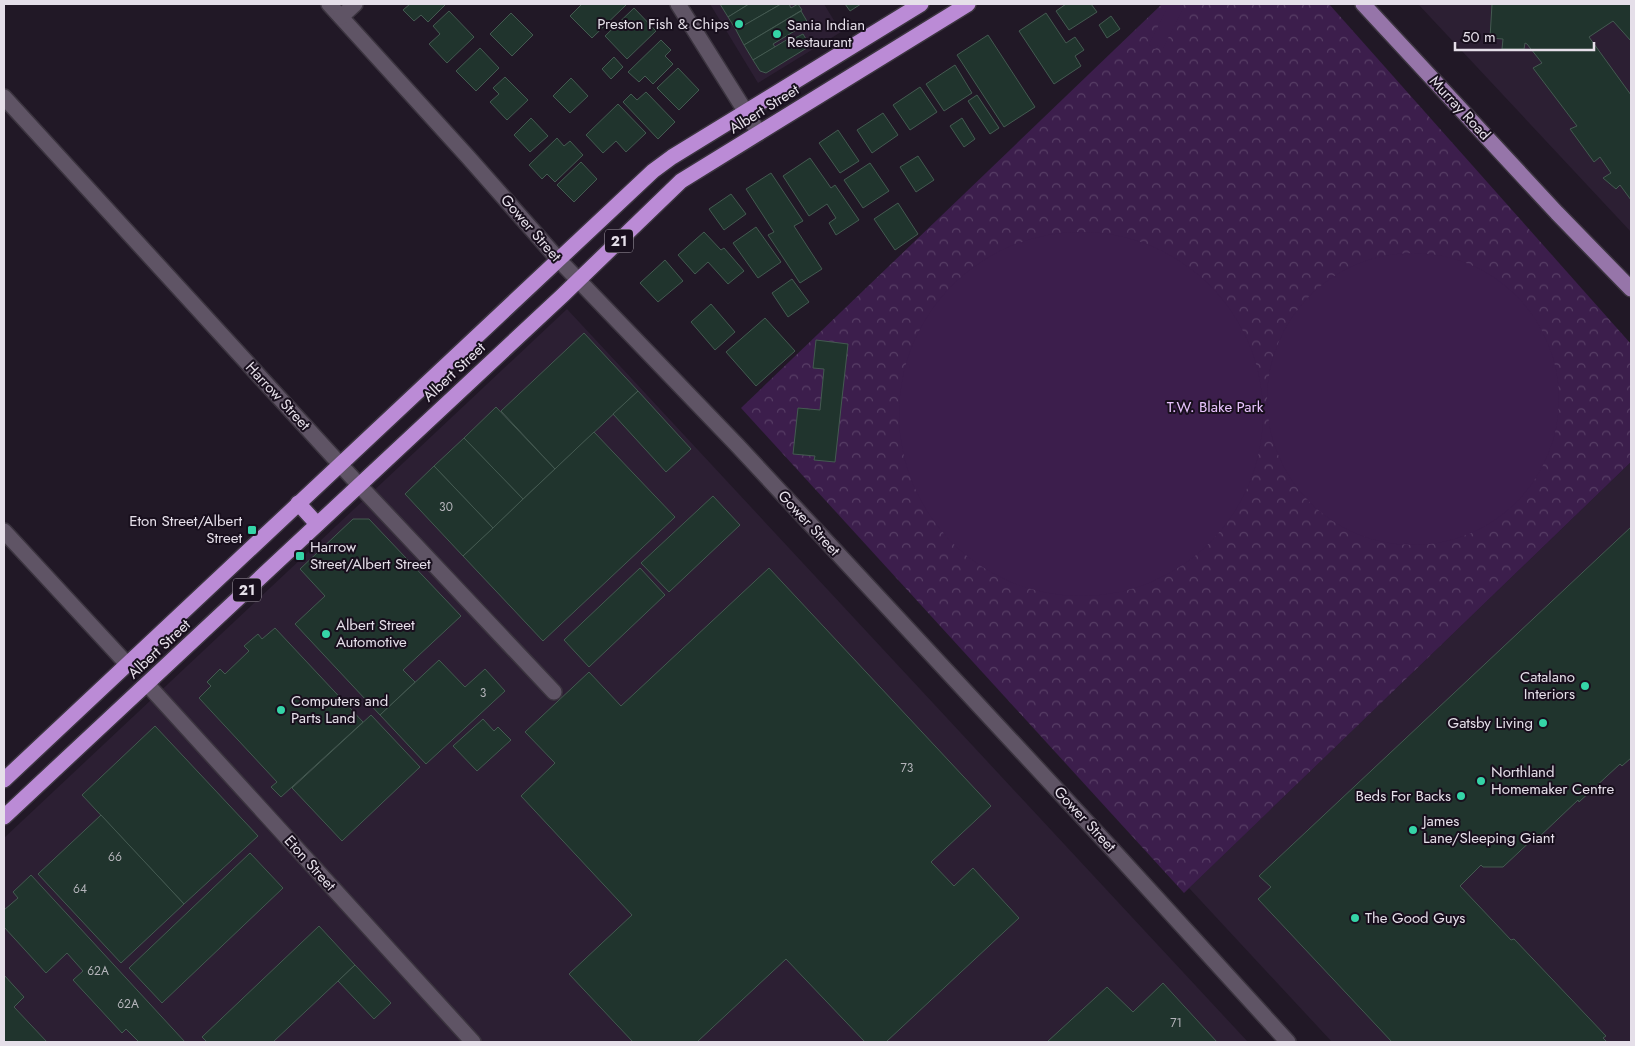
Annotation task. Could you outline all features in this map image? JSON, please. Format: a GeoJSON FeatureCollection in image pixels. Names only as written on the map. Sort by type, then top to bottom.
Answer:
{"type":"FeatureCollection","features":[{"type":"Feature","properties":{"kind":"highway","name":"Albert Street"},"geometry":{"type":"LineString","coordinates":[[4,780],[654,171],[672,157],[921,4]]}},
{"type":"Feature","properties":{"kind":"highway","name":"Albert Street"},"geometry":{"type":"LineString","coordinates":[[4,818],[578,280],[681,181],[968,4]]}},
{"type":"Feature","properties":{"kind":"highway"},"geometry":{"type":"LineString","coordinates":[[298,503],[317,524]]}},
{"type":"Feature","properties":{"kind":"highway"},"geometry":{"type":"LineString","coordinates":[[234,564],[253,585]]}},
{"type":"Feature","properties":{"kind":"highway"},"geometry":{"type":"LineString","coordinates":[[127,664],[147,684]]}},
{"type":"Feature","properties":{"kind":"main road","name":"Murray Road"},"geometry":{"type":"LineString","coordinates":[[1364,4],[1556,213],[1631,289]]}},
{"type":"Feature","properties":{"kind":"main road","name":"Murray Road"},"geometry":{"type":"LineString","coordinates":[[1556,213],[1631,302]]}},
{"type":"Feature","properties":{"kind":"street","name":"Gower Street"},"geometry":{"type":"LineString","coordinates":[[329,4],[558,259],[737,445],[1112,849],[1288,1042]]}},
{"type":"Feature","properties":{"kind":"street"},"geometry":{"type":"LineString","coordinates":[[341,17],[355,4]]}},
{"type":"Feature","properties":{"kind":"street"},"geometry":{"type":"LineString","coordinates":[[678,4],[759,133]]}},
{"type":"Feature","properties":{"kind":"street","name":"Harrow Street"},"geometry":{"type":"LineString","coordinates":[[4,97],[359,485],[554,692]]}},
{"type":"Feature","properties":{"kind":"street"},"geometry":{"type":"LineString","coordinates":[[4,531],[127,664]]}},
{"type":"Feature","properties":{"kind":"street","name":"Eton Street"},"geometry":{"type":"LineString","coordinates":[[147,684],[473,1042]]}},
{"type":"Feature","properties":{"kind":"shaded area"},"geometry":{"type":"Polygon","coordinates":[[[710,4],[824,4],[841,32],[758,83],[710,4]]]}},
{"type":"Feature","properties":{"kind":"shaded area"},"geometry":{"type":"Polygon","coordinates":[[[1418,4],[1631,4],[1631,232],[1418,4]]]}},
{"type":"Feature","properties":{"kind":"shaded area"},"geometry":{"type":"Polygon","coordinates":[[[567,309],[1248,1042],[4,1042],[4,838],[567,309]]]}},
{"type":"Feature","properties":{"kind":"shaded area","name":"Northland Homemaker Centre"},"geometry":{"type":"Polygon","coordinates":[[[1631,462],[1631,1042],[1332,1042],[1189,888],[1631,462]]]}},
{"type":"Feature","properties":{"kind":"green space","name":"T.W. Blake Park"},"geometry":{"type":"Polygon","coordinates":[[[1162,4],[1329,4],[1631,344],[1631,462],[1184,893],[741,408],[1162,4]]]}},
{"type":"Feature","properties":{"kind":"green space"},"geometry":{"type":"Polygon","coordinates":[[[1169,4],[1179,4],[1184,7],[1163,48],[1158,45],[1155,49],[1149,45],[1169,4]]]}},
{"type":"Feature","properties":{"kind":"green space"},"geometry":{"type":"Polygon","coordinates":[[[1081,232],[1116,236],[1151,246],[1182,263],[1209,286],[1232,313],[1249,344],[1259,379],[1263,414],[1259,449],[1249,484],[1232,515],[1209,542],[1182,565],[1151,582],[1116,592],[1081,596],[1046,592],[1011,582],[980,565],[953,542],[930,515],[913,484],[903,449],[899,414],[903,379],[913,344],[930,313],[953,286],[980,263],[1011,246],[1046,236],[1081,232]]]}},
{"type":"Feature","properties":{"kind":"green space"},"geometry":{"type":"Polygon","coordinates":[[[1413,253],[1441,256],[1469,265],[1494,278],[1516,296],[1534,318],[1547,343],[1556,371],[1559,399],[1556,427],[1547,455],[1534,480],[1516,502],[1494,520],[1469,533],[1441,542],[1413,545],[1385,542],[1357,533],[1332,520],[1310,502],[1292,480],[1279,455],[1270,427],[1267,399],[1270,371],[1279,343],[1292,318],[1310,296],[1332,278],[1357,265],[1385,256],[1413,253]]]}},
{"type":"Feature","properties":{"kind":"building"},"geometry":{"type":"Polygon","coordinates":[[[410,4],[445,5],[428,22],[421,15],[414,21],[403,10],[410,4]]]}},
{"type":"Feature","properties":{"kind":"building"},"geometry":{"type":"Polygon","coordinates":[[[582,4],[627,4],[592,38],[570,16],[582,4]]]}},
{"type":"Feature","properties":{"kind":"building"},"geometry":{"type":"Polygon","coordinates":[[[720,4],[749,4],[728,17],[720,4]]]}},
{"type":"Feature","properties":{"kind":"building","name":"Preston Fish & Chips"},"geometry":{"type":"Polygon","coordinates":[[[749,4],[781,4],[736,30],[728,17],[749,4]]]}},
{"type":"Feature","properties":{"kind":"building"},"geometry":{"type":"Polygon","coordinates":[[[781,4],[789,4],[791,8],[798,4],[802,10],[744,45],[736,30],[781,4]]]}},
{"type":"Feature","properties":{"kind":"building"},"geometry":{"type":"Polygon","coordinates":[[[845,4],[861,4],[850,11],[845,4]]]}},
{"type":"Feature","properties":{"kind":"building"},"geometry":{"type":"Polygon","coordinates":[[[1066,4],[1091,4],[1097,12],[1069,30],[1056,11],[1066,4]]]}},
{"type":"Feature","properties":{"kind":"building"},"geometry":{"type":"Polygon","coordinates":[[[1492,4],[1631,4],[1631,41],[1613,21],[1589,37],[1631,95],[1631,200],[1620,185],[1616,189],[1603,178],[1611,173],[1600,157],[1594,162],[1570,129],[1577,126],[1533,68],[1542,63],[1527,44],[1525,43],[1524,49],[1502,49],[1503,39],[1490,38],[1492,4]]]}},
{"type":"Feature","properties":{"kind":"building"},"geometry":{"type":"Polygon","coordinates":[[[634,8],[656,31],[627,59],[605,36],[634,8]]]}},
{"type":"Feature","properties":{"kind":"building"},"geometry":{"type":"Polygon","coordinates":[[[449,11],[474,37],[447,63],[429,44],[440,34],[433,26],[449,11]]]}},
{"type":"Feature","properties":{"kind":"building","name":"Sania Indian Restaurant"},"geometry":{"type":"Polygon","coordinates":[[[801,11],[808,23],[773,44],[775,47],[753,60],[744,45],[801,11]]]}},
{"type":"Feature","properties":{"kind":"building"},"geometry":{"type":"Polygon","coordinates":[[[511,13],[533,35],[512,56],[490,34],[511,13]]]}},
{"type":"Feature","properties":{"kind":"building"},"geometry":{"type":"Polygon","coordinates":[[[1046,13],[1066,43],[1075,37],[1084,50],[1075,56],[1081,66],[1054,84],[1019,31],[1046,13]]]}},
{"type":"Feature","properties":{"kind":"building"},"geometry":{"type":"Polygon","coordinates":[[[1111,16],[1120,29],[1107,38],[1099,25],[1111,16]]]}},
{"type":"Feature","properties":{"kind":"building"},"geometry":{"type":"Polygon","coordinates":[[[803,34],[810,46],[766,73],[760,71],[753,60],[793,36],[795,38],[803,34]]]}},
{"type":"Feature","properties":{"kind":"building"},"geometry":{"type":"Polygon","coordinates":[[[988,35],[1035,107],[1004,127],[957,55],[988,35]]]}},
{"type":"Feature","properties":{"kind":"building"},"geometry":{"type":"Polygon","coordinates":[[[661,40],[671,50],[665,56],[673,64],[653,84],[645,76],[639,82],[628,72],[661,40]]]}},
{"type":"Feature","properties":{"kind":"building"},"geometry":{"type":"Polygon","coordinates":[[[480,48],[499,68],[476,91],[456,71],[480,48]]]}},
{"type":"Feature","properties":{"kind":"building"},"geometry":{"type":"Polygon","coordinates":[[[614,57],[623,67],[611,79],[602,69],[614,57]]]}},
{"type":"Feature","properties":{"kind":"building"},"geometry":{"type":"Polygon","coordinates":[[[955,65],[972,93],[944,111],[926,84],[955,65]]]}},
{"type":"Feature","properties":{"kind":"building"},"geometry":{"type":"Polygon","coordinates":[[[678,68],[699,90],[679,110],[657,88],[678,68]]]}},
{"type":"Feature","properties":{"kind":"building"},"geometry":{"type":"Polygon","coordinates":[[[505,77],[528,100],[507,120],[490,102],[499,94],[493,88],[505,77]]]}},
{"type":"Feature","properties":{"kind":"building"},"geometry":{"type":"Polygon","coordinates":[[[571,78],[588,96],[570,113],[553,96],[571,78]]]}},
{"type":"Feature","properties":{"kind":"building"},"geometry":{"type":"Polygon","coordinates":[[[920,87],[937,112],[910,130],[893,105],[920,87]]]}},
{"type":"Feature","properties":{"kind":"building"},"geometry":{"type":"Polygon","coordinates":[[[646,92],[675,122],[658,139],[623,102],[631,94],[637,100],[646,92]]]}},
{"type":"Feature","properties":{"kind":"building"},"geometry":{"type":"Polygon","coordinates":[[[977,95],[999,128],[990,134],[968,101],[977,95]]]}},
{"type":"Feature","properties":{"kind":"building"},"geometry":{"type":"Polygon","coordinates":[[[618,104],[646,133],[626,152],[616,141],[603,153],[586,135],[618,104]]]}},
{"type":"Feature","properties":{"kind":"building"},"geometry":{"type":"Polygon","coordinates":[[[883,113],[898,135],[872,153],[857,130],[883,113]]]}},
{"type":"Feature","properties":{"kind":"building"},"geometry":{"type":"Polygon","coordinates":[[[531,118],[548,136],[530,152],[514,135],[531,118]]]}},
{"type":"Feature","properties":{"kind":"building"},"geometry":{"type":"Polygon","coordinates":[[[962,118],[975,139],[964,147],[950,126],[962,118]]]}},
{"type":"Feature","properties":{"kind":"building"},"geometry":{"type":"Polygon","coordinates":[[[838,130],[859,161],[840,173],[819,143],[838,130]]]}},
{"type":"Feature","properties":{"kind":"building"},"geometry":{"type":"Polygon","coordinates":[[[557,138],[564,146],[570,141],[583,155],[555,182],[547,174],[542,179],[529,165],[557,138]]]}},
{"type":"Feature","properties":{"kind":"building"},"geometry":{"type":"Polygon","coordinates":[[[918,156],[934,180],[916,192],[900,167],[918,156]]]}},
{"type":"Feature","properties":{"kind":"building"},"geometry":{"type":"Polygon","coordinates":[[[810,158],[831,188],[835,185],[859,220],[836,235],[829,223],[836,218],[827,204],[809,216],[783,176],[810,158]]]}},
{"type":"Feature","properties":{"kind":"building"},"geometry":{"type":"Polygon","coordinates":[[[581,162],[597,179],[574,202],[557,185],[581,162]]]}},
{"type":"Feature","properties":{"kind":"building"},"geometry":{"type":"Polygon","coordinates":[[[870,163],[889,191],[863,208],[844,180],[870,163]]]}},
{"type":"Feature","properties":{"kind":"building"},"geometry":{"type":"Polygon","coordinates":[[[771,173],[803,221],[794,226],[822,269],[800,283],[768,235],[774,232],[746,189],[771,173]]]}},
{"type":"Feature","properties":{"kind":"building"},"geometry":{"type":"Polygon","coordinates":[[[731,194],[746,214],[724,230],[709,209],[731,194]]]}},
{"type":"Feature","properties":{"kind":"building"},"geometry":{"type":"Polygon","coordinates":[[[898,203],[918,234],[895,250],[874,219],[898,203]]]}},
{"type":"Feature","properties":{"kind":"building"},"geometry":{"type":"Polygon","coordinates":[[[756,227],[781,262],[758,278],[733,243],[756,227]]]}},
{"type":"Feature","properties":{"kind":"building"},"geometry":{"type":"Polygon","coordinates":[[[704,232],[721,250],[724,248],[744,271],[728,284],[708,262],[695,274],[678,255],[704,232]]]}},
{"type":"Feature","properties":{"kind":"building"},"geometry":{"type":"Polygon","coordinates":[[[665,260],[683,281],[658,302],[640,283],[665,260]]]}},
{"type":"Feature","properties":{"kind":"building"},"geometry":{"type":"Polygon","coordinates":[[[792,279],[809,302],[788,317],[772,293],[792,279]]]}},
{"type":"Feature","properties":{"kind":"building"},"geometry":{"type":"Polygon","coordinates":[[[711,304],[735,332],[715,350],[691,322],[711,304]]]}},
{"type":"Feature","properties":{"kind":"building"},"geometry":{"type":"Polygon","coordinates":[[[765,318],[795,351],[756,386],[726,352],[765,318]]]}},
{"type":"Feature","properties":{"kind":"building"},"geometry":{"type":"Polygon","coordinates":[[[584,333],[638,391],[555,469],[501,411],[584,333]]]}},
{"type":"Feature","properties":{"kind":"building"},"geometry":{"type":"Polygon","coordinates":[[[816,340],[848,344],[835,462],[814,460],[815,456],[793,454],[798,408],[820,410],[824,369],[813,368],[816,340]]]}},
{"type":"Feature","properties":{"kind":"building"},"geometry":{"type":"Polygon","coordinates":[[[638,391],[691,449],[666,472],[613,414],[638,391]]]}},
{"type":"Feature","properties":{"kind":"building"},"geometry":{"type":"Polygon","coordinates":[[[496,407],[555,469],[523,499],[464,438],[496,407]]]}},
{"type":"Feature","properties":{"kind":"building"},"geometry":{"type":"Polygon","coordinates":[[[594,432],[675,517],[543,641],[463,556],[594,432]]]}},
{"type":"Feature","properties":{"kind":"building"},"geometry":{"type":"Polygon","coordinates":[[[464,438],[523,499],[493,528],[434,466],[464,438]]]}},
{"type":"Feature","properties":{"kind":"building"},"geometry":{"type":"Polygon","coordinates":[[[434,466],[493,528],[463,556],[405,494],[434,466]]]}},
{"type":"Feature","properties":{"kind":"building"},"geometry":{"type":"Polygon","coordinates":[[[713,496],[740,525],[669,592],[641,563],[713,496]]]}},
{"type":"Feature","properties":{"kind":"building"},"geometry":{"type":"Polygon","coordinates":[[[353,519],[369,519],[461,616],[403,670],[415,682],[380,715],[295,624],[325,596],[300,569],[353,519]]]}},
{"type":"Feature","properties":{"kind":"building","name":"Northland Homemaker Centre"},"geometry":{"type":"Polygon","coordinates":[[[1631,527],[1631,758],[1622,766],[1620,764],[1503,867],[1483,867],[1481,865],[1460,886],[1511,940],[1514,939],[1606,1036],[1603,1038],[1607,1042],[1392,1042],[1258,899],[1271,887],[1259,876],[1631,527]]]}},
{"type":"Feature","properties":{"kind":"building"},"geometry":{"type":"Polygon","coordinates":[[[640,568],[665,595],[589,667],[564,640],[640,568]]]}},
{"type":"Feature","properties":{"kind":"building"},"geometry":{"type":"Polygon","coordinates":[[[769,568],[991,806],[931,862],[954,886],[973,868],[1019,918],[886,1042],[865,1042],[786,959],[697,1042],[633,1042],[569,974],[632,915],[521,796],[555,763],[525,732],[589,672],[621,706],[769,568]]]}},
{"type":"Feature","properties":{"kind":"building","name":"Computers and Parts Land"},"geometry":{"type":"Polygon","coordinates":[[[275,628],[363,722],[281,797],[271,787],[277,782],[199,698],[211,686],[207,682],[220,669],[225,674],[249,651],[244,646],[258,634],[262,639],[275,628]]]}},
{"type":"Feature","properties":{"kind":"building"},"geometry":{"type":"Polygon","coordinates":[[[439,660],[465,687],[485,669],[505,691],[426,764],[380,715],[439,660]]]}},
{"type":"Feature","properties":{"kind":"building"},"geometry":{"type":"Polygon","coordinates":[[[371,715],[420,767],[342,841],[292,788],[371,715]]]}},
{"type":"Feature","properties":{"kind":"building"},"geometry":{"type":"Polygon","coordinates":[[[483,719],[494,731],[498,727],[511,740],[477,771],[453,746],[483,719]]]}},
{"type":"Feature","properties":{"kind":"building"},"geometry":{"type":"Polygon","coordinates":[[[155,726],[258,836],[184,904],[82,795],[155,726]]]}},
{"type":"Feature","properties":{"kind":"building"},"geometry":{"type":"Polygon","coordinates":[[[101,815],[184,904],[121,963],[38,874],[101,815]]]}},
{"type":"Feature","properties":{"kind":"building"},"geometry":{"type":"Polygon","coordinates":[[[250,853],[283,888],[162,1003],[129,968],[250,853]]]}},
{"type":"Feature","properties":{"kind":"building"},"geometry":{"type":"Polygon","coordinates":[[[31,875],[185,1042],[139,1042],[126,1029],[122,1033],[73,980],[83,971],[67,953],[46,973],[4,927],[4,910],[18,898],[13,892],[31,875]]]}},
{"type":"Feature","properties":{"kind":"building"},"geometry":{"type":"Polygon","coordinates":[[[319,926],[355,965],[273,1042],[207,1042],[202,1037],[319,926]]]}},
{"type":"Feature","properties":{"kind":"building"},"geometry":{"type":"Polygon","coordinates":[[[355,965],[391,1003],[374,1019],[338,981],[355,965]]]}},
{"type":"Feature","properties":{"kind":"building"},"geometry":{"type":"Polygon","coordinates":[[[4,975],[24,997],[14,1007],[47,1042],[4,1042],[4,975]]]}},
{"type":"Feature","properties":{"kind":"building"},"geometry":{"type":"Polygon","coordinates":[[[1163,983],[1217,1042],[1047,1042],[1107,987],[1133,1012],[1163,983]]]}},
{"type":"Feature","properties":{"kind":"place","name":"Preston Fish & Chips"},"geometry":{"type":"Point","coordinates":[739,24]}},
{"type":"Feature","properties":{"kind":"place","name":"Sania Indian Restaurant"},"geometry":{"type":"Point","coordinates":[777,34]}},
{"type":"Feature","properties":{"kind":"place","name":"Eton Street/Albert Street"},"geometry":{"type":"Point","coordinates":[252,530]}},
{"type":"Feature","properties":{"kind":"place","name":"Harrow Street/Albert Street"},"geometry":{"type":"Point","coordinates":[300,556]}},
{"type":"Feature","properties":{"kind":"place","name":"Albert Street Automotive"},"geometry":{"type":"Point","coordinates":[326,634]}},
{"type":"Feature","properties":{"kind":"place","name":"Catalano Interiors"},"geometry":{"type":"Point","coordinates":[1585,686]}},
{"type":"Feature","properties":{"kind":"place","name":"Computers and Parts Land"},"geometry":{"type":"Point","coordinates":[281,710]}},
{"type":"Feature","properties":{"kind":"place","name":"Gatsby Living"},"geometry":{"type":"Point","coordinates":[1543,723]}},
{"type":"Feature","properties":{"kind":"place","name":"Northland Homemaker Centre"},"geometry":{"type":"Point","coordinates":[1481,781]}},
{"type":"Feature","properties":{"kind":"place","name":"Beds For Backs"},"geometry":{"type":"Point","coordinates":[1461,796]}},
{"type":"Feature","properties":{"kind":"place","name":"James Lane/Sleeping Giant"},"geometry":{"type":"Point","coordinates":[1413,830]}},
{"type":"Feature","properties":{"kind":"place","name":"The Good Guys"},"geometry":{"type":"Point","coordinates":[1355,918]}}]}
